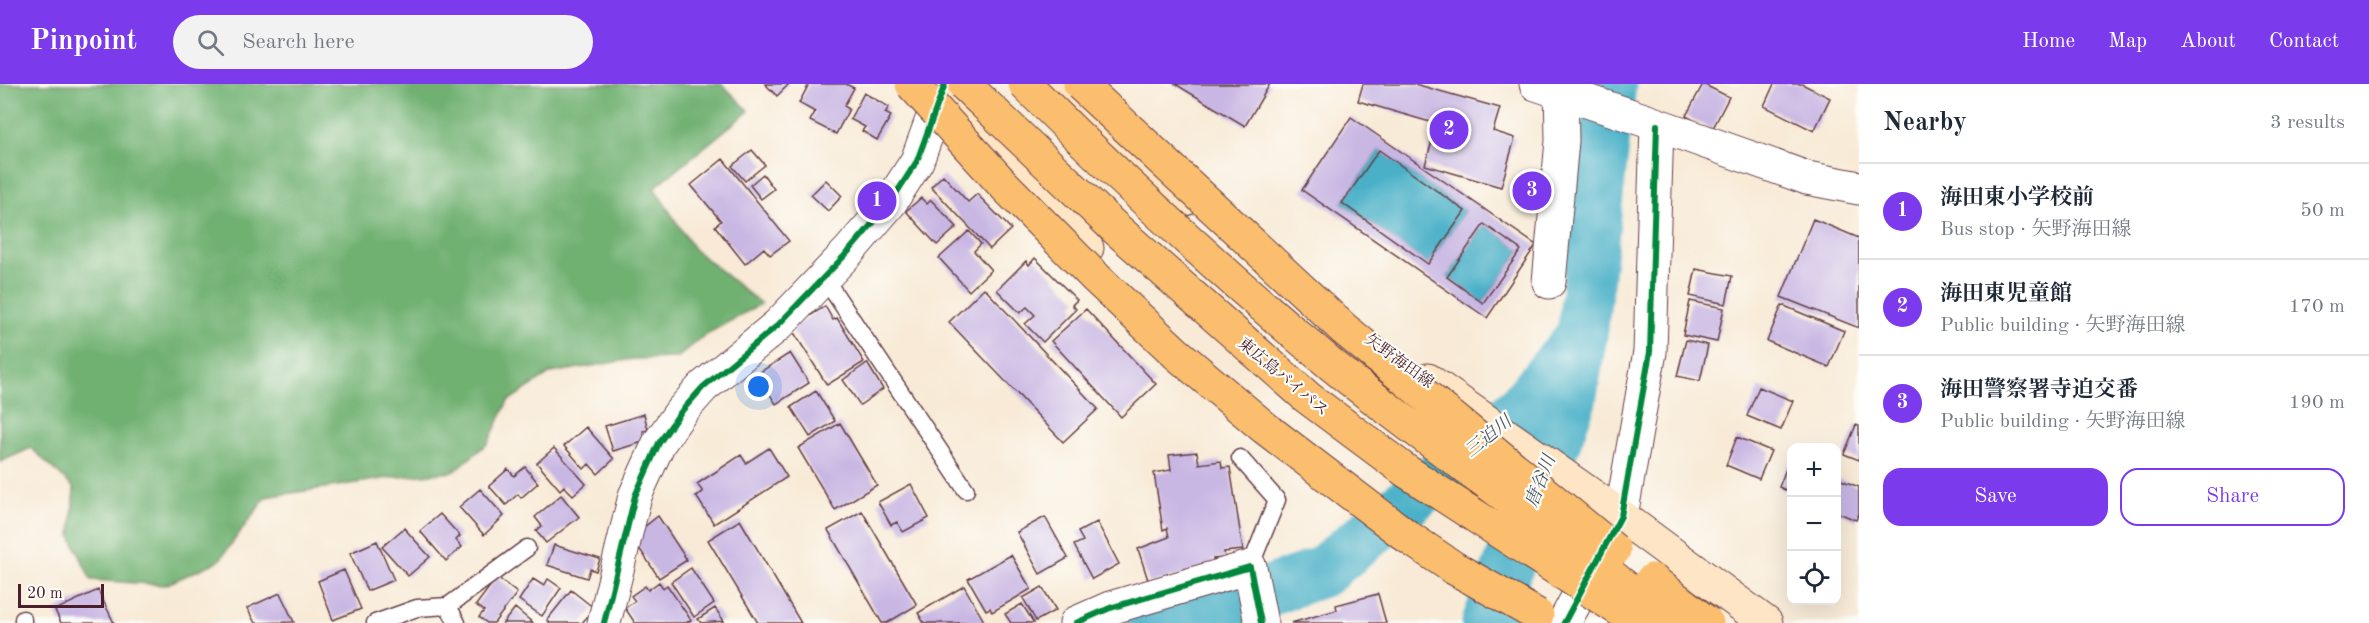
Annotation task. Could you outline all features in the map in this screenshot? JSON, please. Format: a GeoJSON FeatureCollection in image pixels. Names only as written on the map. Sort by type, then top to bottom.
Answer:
{"type":"FeatureCollection","features":[{"type":"Feature","properties":{"kind":"highway"},"geometry":{"type":"LineString","coordinates":[[912,84],[1001,182],[1095,277],[1221,391],[1265,428],[1408,537],[1454,568],[1541,619]]}},
{"type":"Feature","properties":{"kind":"highway","name":"東広島バイパス"},"geometry":{"type":"LineString","coordinates":[[964,84],[1114,228],[1308,398],[1406,471],[1640,623]]}},
{"type":"Feature","properties":{"kind":"highway"},"geometry":{"type":"LineString","coordinates":[[1025,84],[1083,142],[1227,276],[1325,358],[1429,441],[1554,532],[1670,623]]}},
{"type":"Feature","properties":{"kind":"highway"},"geometry":{"type":"LineString","coordinates":[[1080,84],[1344,329],[1445,414],[1707,623]]}},
{"type":"Feature","properties":{"kind":"main road"},"geometry":{"type":"LineString","coordinates":[[945,84],[1060,219],[1129,292],[1328,463],[1541,619]]}},
{"type":"Feature","properties":{"kind":"main road","name":"矢野海田線"},"geometry":{"type":"LineString","coordinates":[[1045,84],[1090,125],[1377,344],[1621,516],[1766,623]]}},
{"type":"Feature","properties":{"kind":"street"},"geometry":{"type":"LineString","coordinates":[[604,623],[635,496],[659,443],[680,413],[704,387],[778,325],[849,251],[890,203],[917,162],[945,84]]}},
{"type":"Feature","properties":{"kind":"street"},"geometry":{"type":"LineString","coordinates":[[1549,282],[1562,141],[1560,90],[1807,178],[1859,188]]}},
{"type":"Feature","properties":{"kind":"street"},"geometry":{"type":"LineString","coordinates":[[1541,619],[1621,516],[1650,352],[1650,122]]}},
{"type":"Feature","properties":{"kind":"street"},"geometry":{"type":"LineString","coordinates":[[1076,623],[1110,608],[1250,571],[1260,616]]}},
{"type":"Feature","properties":{"kind":"lane"},"geometry":{"type":"LineString","coordinates":[[823,276],[966,490]]}},
{"type":"Feature","properties":{"kind":"lane"},"geometry":{"type":"LineString","coordinates":[[1240,458],[1277,500],[1250,571]]}},
{"type":"Feature","properties":{"kind":"lane"},"geometry":{"type":"LineString","coordinates":[[375,623],[417,608],[448,606],[526,548]]}},
{"type":"Feature","properties":{"kind":"lane"},"geometry":{"type":"LineString","coordinates":[[448,606],[457,623]]}},
{"type":"Feature","properties":{"kind":"green space"},"geometry":{"type":"Polygon","coordinates":[[[0,84],[722,84],[749,111],[654,188],[694,249],[761,304],[705,335],[677,358],[633,359],[551,373],[508,401],[488,443],[453,472],[389,478],[266,497],[219,561],[165,585],[91,580],[71,536],[74,488],[31,448],[0,462],[0,84]]]}},
{"type":"Feature","properties":{"kind":"water"},"geometry":{"type":"Polygon","coordinates":[[[1379,150],[1465,211],[1428,264],[1342,203],[1379,150]]]}},
{"type":"Feature","properties":{"kind":"water"},"geometry":{"type":"Polygon","coordinates":[[[1484,224],[1521,250],[1483,303],[1447,277],[1484,224]]]}},
{"type":"Feature","properties":{"kind":"building"},"geometry":{"type":"Polygon","coordinates":[[[765,84],[789,84],[777,96],[765,84]]]}},
{"type":"Feature","properties":{"kind":"building"},"geometry":{"type":"Polygon","coordinates":[[[809,84],[846,84],[854,88],[844,106],[849,109],[836,134],[810,121],[815,112],[799,103],[809,84]]]}},
{"type":"Feature","properties":{"kind":"building"},"geometry":{"type":"Polygon","coordinates":[[[1175,84],[1270,84],[1245,126],[1175,84]]]}},
{"type":"Feature","properties":{"kind":"building"},"geometry":{"type":"Polygon","coordinates":[[[1363,84],[1415,84],[1500,108],[1493,131],[1515,138],[1501,187],[1425,165],[1437,124],[1358,101],[1363,84]]]}},
{"type":"Feature","properties":{"kind":"building"},"geometry":{"type":"Polygon","coordinates":[[[1703,84],[1729,97],[1712,130],[1686,116],[1703,84]]]}},
{"type":"Feature","properties":{"kind":"building"},"geometry":{"type":"Polygon","coordinates":[[[1774,84],[1802,84],[1830,98],[1814,131],[1764,106],[1774,84]]]}},
{"type":"Feature","properties":{"kind":"building"},"geometry":{"type":"Polygon","coordinates":[[[864,93],[889,107],[885,113],[891,116],[877,140],[862,131],[865,127],[850,119],[864,93]]]}},
{"type":"Feature","properties":{"kind":"building"},"geometry":{"type":"Polygon","coordinates":[[[1351,117],[1536,245],[1487,318],[1302,190],[1351,117]],[[1379,150],[1342,203],[1428,264],[1465,211],[1379,150]],[[1484,224],[1447,277],[1483,303],[1521,250],[1484,224]]]}},
{"type":"Feature","properties":{"kind":"building"},"geometry":{"type":"Polygon","coordinates":[[[752,150],[765,165],[745,181],[732,166],[752,150]]]}},
{"type":"Feature","properties":{"kind":"building"},"geometry":{"type":"Polygon","coordinates":[[[723,159],[789,241],[770,255],[764,248],[745,264],[715,226],[721,221],[691,185],[723,159]]]}},
{"type":"Feature","properties":{"kind":"building"},"geometry":{"type":"Polygon","coordinates":[[[763,174],[774,189],[761,199],[750,185],[763,174]]]}},
{"type":"Feature","properties":{"kind":"building"},"geometry":{"type":"Polygon","coordinates":[[[943,175],[968,202],[977,194],[1011,229],[990,249],[931,187],[943,175]]]}},
{"type":"Feature","properties":{"kind":"building"},"geometry":{"type":"Polygon","coordinates":[[[1514,179],[1541,182],[1540,199],[1512,196],[1514,179]]]}},
{"type":"Feature","properties":{"kind":"building"},"geometry":{"type":"Polygon","coordinates":[[[826,180],[842,196],[828,211],[811,195],[826,180]]]}},
{"type":"Feature","properties":{"kind":"building"},"geometry":{"type":"Polygon","coordinates":[[[921,198],[927,204],[931,200],[957,227],[937,245],[906,211],[921,198]]]}},
{"type":"Feature","properties":{"kind":"building"},"geometry":{"type":"Polygon","coordinates":[[[1813,219],[1859,238],[1859,328],[1781,297],[1813,219]]]}},
{"type":"Feature","properties":{"kind":"building"},"geometry":{"type":"Polygon","coordinates":[[[969,231],[981,244],[974,251],[991,270],[969,291],[939,258],[969,231]]]}},
{"type":"Feature","properties":{"kind":"building"},"geometry":{"type":"Polygon","coordinates":[[[1035,258],[1077,300],[1072,305],[1076,309],[1043,342],[1025,324],[1035,315],[1027,307],[1020,313],[997,290],[1026,261],[1029,265],[1035,258]]]}},
{"type":"Feature","properties":{"kind":"building"},"geometry":{"type":"Polygon","coordinates":[[[1696,269],[1732,276],[1726,304],[1690,296],[1696,269]]]}},
{"type":"Feature","properties":{"kind":"building"},"geometry":{"type":"Polygon","coordinates":[[[984,288],[1098,409],[1063,442],[949,322],[984,288]]]}},
{"type":"Feature","properties":{"kind":"building"},"geometry":{"type":"Polygon","coordinates":[[[1690,301],[1724,308],[1717,342],[1683,335],[1690,301]]]}},
{"type":"Feature","properties":{"kind":"building"},"geometry":{"type":"Polygon","coordinates":[[[1782,305],[1844,331],[1829,367],[1767,341],[1782,305]]]}},
{"type":"Feature","properties":{"kind":"building"},"geometry":{"type":"Polygon","coordinates":[[[825,306],[833,320],[837,318],[864,362],[827,385],[791,328],[825,306]]]}},
{"type":"Feature","properties":{"kind":"building"},"geometry":{"type":"Polygon","coordinates":[[[1086,309],[1156,384],[1121,417],[1051,341],[1086,309]]]}},
{"type":"Feature","properties":{"kind":"building"},"geometry":{"type":"Polygon","coordinates":[[[1686,340],[1708,345],[1700,381],[1677,376],[1686,340]]]}},
{"type":"Feature","properties":{"kind":"building"},"geometry":{"type":"Polygon","coordinates":[[[790,353],[809,383],[776,404],[757,374],[790,353]]]}},
{"type":"Feature","properties":{"kind":"building"},"geometry":{"type":"Polygon","coordinates":[[[867,363],[883,389],[860,405],[843,380],[867,363]]]}},
{"type":"Feature","properties":{"kind":"building"},"geometry":{"type":"Polygon","coordinates":[[[1759,387],[1793,401],[1781,430],[1747,416],[1759,387]]]}},
{"type":"Feature","properties":{"kind":"building"},"geometry":{"type":"Polygon","coordinates":[[[816,391],[835,421],[810,437],[791,407],[816,391]]]}},
{"type":"Feature","properties":{"kind":"building"},"geometry":{"type":"Polygon","coordinates":[[[644,414],[648,430],[643,431],[646,441],[613,451],[605,426],[644,414]]]}},
{"type":"Feature","properties":{"kind":"building"},"geometry":{"type":"Polygon","coordinates":[[[840,423],[877,485],[835,510],[798,448],[840,423]]]}},
{"type":"Feature","properties":{"kind":"building"},"geometry":{"type":"Polygon","coordinates":[[[1856,425],[1859,426],[1859,460],[1844,454],[1856,425]]]}},
{"type":"Feature","properties":{"kind":"building"},"geometry":{"type":"Polygon","coordinates":[[[586,427],[614,459],[598,474],[589,464],[584,469],[564,446],[586,427]]]}},
{"type":"Feature","properties":{"kind":"building"},"geometry":{"type":"Polygon","coordinates":[[[1737,437],[1771,451],[1759,479],[1726,465],[1737,437]]]}},
{"type":"Feature","properties":{"kind":"building"},"geometry":{"type":"Polygon","coordinates":[[[554,448],[586,484],[573,495],[564,486],[560,490],[537,463],[554,448]]]}},
{"type":"Feature","properties":{"kind":"building"},"geometry":{"type":"Polygon","coordinates":[[[769,448],[787,477],[714,524],[696,496],[703,492],[697,484],[741,455],[746,463],[769,448]]]}},
{"type":"Feature","properties":{"kind":"building"},"geometry":{"type":"Polygon","coordinates":[[[1197,452],[1199,464],[1221,461],[1222,468],[1230,467],[1243,550],[1224,552],[1225,558],[1213,559],[1214,568],[1149,583],[1138,549],[1169,537],[1167,528],[1163,530],[1154,473],[1171,470],[1169,455],[1197,452]]]}},
{"type":"Feature","properties":{"kind":"building"},"geometry":{"type":"Polygon","coordinates":[[[525,467],[538,483],[521,498],[518,494],[506,505],[489,486],[508,469],[514,476],[525,467]]]}},
{"type":"Feature","properties":{"kind":"building"},"geometry":{"type":"Polygon","coordinates":[[[1787,467],[1787,491],[1779,487],[1787,467]]]}},
{"type":"Feature","properties":{"kind":"building"},"geometry":{"type":"Polygon","coordinates":[[[1841,480],[1859,487],[1859,513],[1856,520],[1841,514],[1841,480]]]}},
{"type":"Feature","properties":{"kind":"building"},"geometry":{"type":"Polygon","coordinates":[[[911,484],[929,518],[903,532],[897,522],[891,525],[878,502],[911,484]]]}},
{"type":"Feature","properties":{"kind":"building"},"geometry":{"type":"Polygon","coordinates":[[[480,489],[504,516],[484,535],[459,507],[480,489]]]}},
{"type":"Feature","properties":{"kind":"building"},"geometry":{"type":"Polygon","coordinates":[[[561,495],[579,517],[546,543],[536,531],[542,526],[535,517],[561,495]]]}},
{"type":"Feature","properties":{"kind":"building"},"geometry":{"type":"Polygon","coordinates":[[[862,511],[917,605],[887,623],[882,623],[828,530],[862,511]]]}},
{"type":"Feature","properties":{"kind":"building"},"geometry":{"type":"Polygon","coordinates":[[[440,514],[460,536],[456,540],[462,547],[446,561],[420,531],[440,514]]]}},
{"type":"Feature","properties":{"kind":"building"},"geometry":{"type":"Polygon","coordinates":[[[658,516],[687,560],[659,578],[637,545],[643,528],[658,516]]]}},
{"type":"Feature","properties":{"kind":"building"},"geometry":{"type":"Polygon","coordinates":[[[1045,517],[1068,558],[1040,574],[1017,532],[1045,517]]]}},
{"type":"Feature","properties":{"kind":"building"},"geometry":{"type":"Polygon","coordinates":[[[740,520],[801,623],[758,623],[708,540],[740,520]]]}},
{"type":"Feature","properties":{"kind":"building"},"geometry":{"type":"Polygon","coordinates":[[[1097,522],[1119,564],[1092,579],[1074,545],[1083,541],[1078,532],[1097,522]]]}},
{"type":"Feature","properties":{"kind":"building"},"geometry":{"type":"Polygon","coordinates":[[[404,528],[430,557],[408,576],[382,547],[404,528]]]}},
{"type":"Feature","properties":{"kind":"building"},"geometry":{"type":"Polygon","coordinates":[[[377,541],[394,580],[367,591],[350,553],[377,541]]]}},
{"type":"Feature","properties":{"kind":"building"},"geometry":{"type":"Polygon","coordinates":[[[554,545],[600,559],[596,571],[590,569],[587,578],[547,565],[554,545]]]}},
{"type":"Feature","properties":{"kind":"building"},"geometry":{"type":"Polygon","coordinates":[[[1011,555],[1031,589],[992,612],[990,608],[986,610],[968,579],[1011,555]]]}},
{"type":"Feature","properties":{"kind":"building"},"geometry":{"type":"Polygon","coordinates":[[[691,568],[714,603],[694,617],[671,582],[691,568]]]}},
{"type":"Feature","properties":{"kind":"building"},"geometry":{"type":"Polygon","coordinates":[[[344,570],[361,609],[333,620],[318,581],[344,570]]]}},
{"type":"Feature","properties":{"kind":"building"},"geometry":{"type":"Polygon","coordinates":[[[497,577],[517,593],[494,623],[487,623],[479,617],[484,611],[476,605],[497,577]]]}},
{"type":"Feature","properties":{"kind":"building"},"geometry":{"type":"Polygon","coordinates":[[[533,579],[544,586],[548,579],[561,588],[542,616],[519,600],[533,579]]]}},
{"type":"Feature","properties":{"kind":"building"},"geometry":{"type":"Polygon","coordinates":[[[659,582],[663,588],[667,585],[691,620],[686,623],[635,623],[625,608],[635,601],[631,596],[645,586],[648,590],[659,582]]]}},
{"type":"Feature","properties":{"kind":"building"},"geometry":{"type":"Polygon","coordinates":[[[964,586],[985,623],[924,623],[918,613],[964,586]]]}},
{"type":"Feature","properties":{"kind":"building"},"geometry":{"type":"Polygon","coordinates":[[[1042,587],[1056,610],[1036,621],[1023,598],[1042,587]]]}},
{"type":"Feature","properties":{"kind":"building"},"geometry":{"type":"Polygon","coordinates":[[[98,590],[114,623],[61,623],[55,610],[98,590]]]}},
{"type":"Feature","properties":{"kind":"building"},"geometry":{"type":"Polygon","coordinates":[[[571,590],[594,608],[582,623],[550,623],[547,620],[571,590]]]}},
{"type":"Feature","properties":{"kind":"building"},"geometry":{"type":"Polygon","coordinates":[[[280,593],[294,622],[255,623],[247,608],[280,593]]]}},
{"type":"Feature","properties":{"kind":"building"},"geometry":{"type":"Polygon","coordinates":[[[1378,594],[1386,623],[1291,623],[1337,610],[1336,605],[1378,594]]]}},
{"type":"Feature","properties":{"kind":"building"},"geometry":{"type":"Polygon","coordinates":[[[1022,604],[1034,623],[1011,623],[1005,614],[1022,604]]]}},
{"type":"Feature","properties":{"kind":"building"},"geometry":{"type":"Polygon","coordinates":[[[515,608],[533,623],[503,623],[515,608]]]}},
{"type":"Feature","properties":{"kind":"building"},"geometry":{"type":"Polygon","coordinates":[[[715,608],[724,621],[701,623],[698,619],[715,608]]]}},
{"type":"Feature","properties":{"kind":"waterway","name":"唐谷川"},"geometry":{"type":"LineString","coordinates":[[1487,623],[1571,400],[1582,335],[1611,84]]}},
{"type":"Feature","properties":{"kind":"waterway","name":"三迫川"},"geometry":{"type":"LineString","coordinates":[[1153,623],[1246,599],[1322,572],[1521,408],[1581,336]]}},
{"type":"Feature","properties":{"kind":"cycle path"},"geometry":{"type":"LineString","coordinates":[[604,623],[635,496],[659,443],[680,413],[703,387],[778,325],[849,251],[890,203],[917,161],[945,84]]}},
{"type":"Feature","properties":{"kind":"cycle path"},"geometry":{"type":"LineString","coordinates":[[1564,623],[1621,516],[1650,352],[1657,125]]}},
{"type":"Feature","properties":{"kind":"cycle path"},"geometry":{"type":"LineString","coordinates":[[1076,623],[1110,608],[1250,567],[1261,623]]}},
{"type":"Feature","properties":{"kind":"place","name":"海田東児童館"},"geometry":{"type":"Point","coordinates":[1449,130]}},
{"type":"Feature","properties":{"kind":"place","name":"海田警察署寺迫交番"},"geometry":{"type":"Point","coordinates":[1532,191]}},
{"type":"Feature","properties":{"kind":"place","name":"海田東小学校前"},"geometry":{"type":"Point","coordinates":[877,201]}}]}
